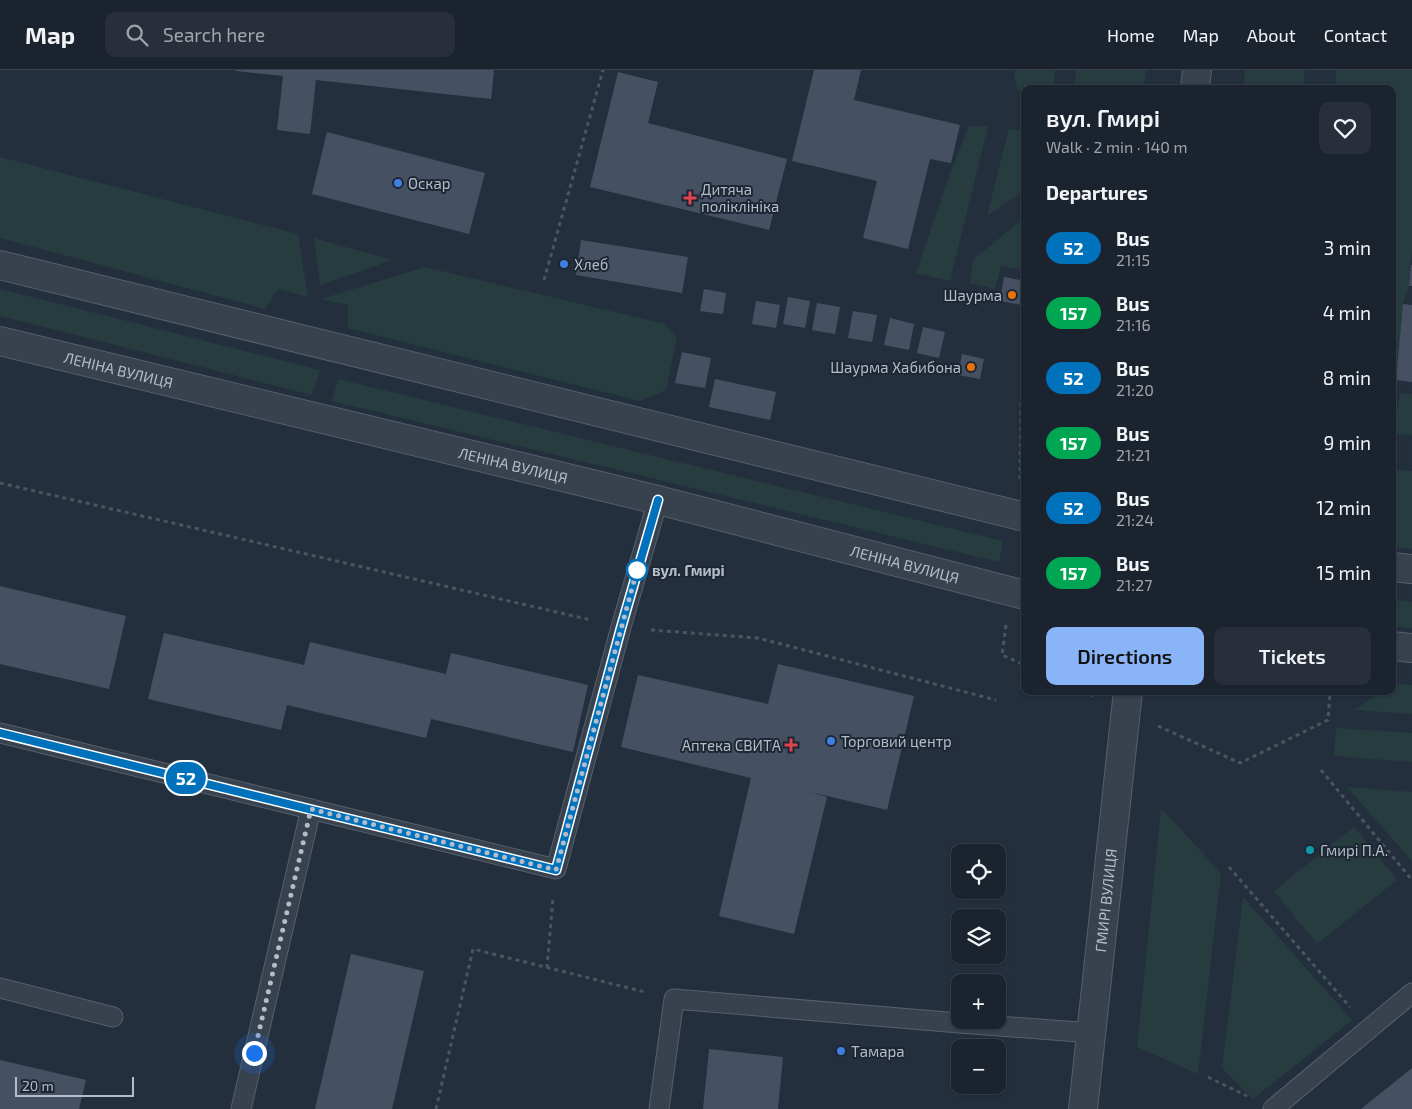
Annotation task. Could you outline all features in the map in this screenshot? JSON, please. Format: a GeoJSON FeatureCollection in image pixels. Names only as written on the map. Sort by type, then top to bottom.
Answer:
{"type":"FeatureCollection","features":[{"type":"Feature","properties":{"kind":"street"},"geometry":{"type":"LineString","coordinates":[[1195,85],[1197,70]]}},
{"type":"Feature","properties":{"kind":"street"},"geometry":{"type":"LineString","coordinates":[[0,265],[1021,516]]}},
{"type":"Feature","properties":{"kind":"street","name":"ЛЕНІНА ВУЛИЦЯ"},"geometry":{"type":"LineString","coordinates":[[0,341],[658,500],[1021,594]]}},
{"type":"Feature","properties":{"kind":"street"},"geometry":{"type":"LineString","coordinates":[[1396,567],[1412,569]]}},
{"type":"Feature","properties":{"kind":"street"},"geometry":{"type":"LineString","coordinates":[[1396,646],[1412,648]]}},
{"type":"Feature","properties":{"kind":"street","name":"ГМИРІ ВУЛИЦЯ"},"geometry":{"type":"LineString","coordinates":[[1083,1109],[1128,695]]}},
{"type":"Feature","properties":{"kind":"lane"},"geometry":{"type":"LineString","coordinates":[[0,733],[556,870],[621,628],[658,500]]}},
{"type":"Feature","properties":{"kind":"lane"},"geometry":{"type":"LineString","coordinates":[[241,1109],[311,809]]}},
{"type":"Feature","properties":{"kind":"lane"},"geometry":{"type":"LineString","coordinates":[[0,988],[113,1017]]}},
{"type":"Feature","properties":{"kind":"lane"},"geometry":{"type":"LineString","coordinates":[[1273,1109],[1412,993]]}},
{"type":"Feature","properties":{"kind":"lane"},"geometry":{"type":"LineString","coordinates":[[659,1109],[674,999],[1092,1033]]}},
{"type":"Feature","properties":{"kind":"path"},"geometry":{"type":"LineString","coordinates":[[544,280],[603,70]]}},
{"type":"Feature","properties":{"kind":"path"},"geometry":{"type":"LineString","coordinates":[[0,483],[621,628],[758,638],[996,700]]}},
{"type":"Feature","properties":{"kind":"path"},"geometry":{"type":"LineString","coordinates":[[1002,655],[1021,663]]}},
{"type":"Feature","properties":{"kind":"path"},"geometry":{"type":"LineString","coordinates":[[1240,763],[1328,720],[1330,695]]}},
{"type":"Feature","properties":{"kind":"path"},"geometry":{"type":"LineString","coordinates":[[1321,770],[1412,880]]}},
{"type":"Feature","properties":{"kind":"path"},"geometry":{"type":"LineString","coordinates":[[1229,868],[1369,1029]]}},
{"type":"Feature","properties":{"kind":"path"},"geometry":{"type":"LineString","coordinates":[[548,968],[556,870]]}},
{"type":"Feature","properties":{"kind":"path"},"geometry":{"type":"LineString","coordinates":[[436,1109],[473,949],[674,999]]}},
{"type":"Feature","properties":{"kind":"path"},"geometry":{"type":"LineString","coordinates":[[1208,1077],[1273,1109]]}},
{"type":"Feature","properties":{"kind":"green space"},"geometry":{"type":"Polygon","coordinates":[[[1015,70],[1055,70],[1053,85],[1021,85],[1021,91],[1018,91],[1014,75],[1015,70]]]}},
{"type":"Feature","properties":{"kind":"green space"},"geometry":{"type":"Polygon","coordinates":[[[1076,70],[1146,70],[1144,85],[1074,85],[1076,70]]]}},
{"type":"Feature","properties":{"kind":"green space"},"geometry":{"type":"Polygon","coordinates":[[[1245,70],[1305,70],[1303,85],[1243,85],[1245,70]]]}},
{"type":"Feature","properties":{"kind":"green space"},"geometry":{"type":"Polygon","coordinates":[[[1336,70],[1412,70],[1412,250],[1409,286],[1403,304],[1398,366],[1396,366],[1396,85],[1335,85],[1336,70]]]}},
{"type":"Feature","properties":{"kind":"green space"},"geometry":{"type":"Polygon","coordinates":[[[969,126],[988,126],[950,281],[916,273],[949,176],[969,126]]]}},
{"type":"Feature","properties":{"kind":"green space"},"geometry":{"type":"Polygon","coordinates":[[[1009,129],[1021,130],[1021,193],[987,216],[1009,129]]]}},
{"type":"Feature","properties":{"kind":"green space"},"geometry":{"type":"Polygon","coordinates":[[[0,157],[298,234],[308,297],[278,289],[265,309],[0,238],[0,157]]]}},
{"type":"Feature","properties":{"kind":"green space"},"geometry":{"type":"Polygon","coordinates":[[[1021,220],[1021,269],[1001,266],[995,289],[970,283],[973,260],[1021,220]]]}},
{"type":"Feature","properties":{"kind":"green space"},"geometry":{"type":"Polygon","coordinates":[[[314,238],[393,260],[320,285],[314,238]]]}},
{"type":"Feature","properties":{"kind":"green space"},"geometry":{"type":"Polygon","coordinates":[[[425,267],[665,324],[677,338],[666,390],[640,401],[348,328],[348,305],[321,299],[425,267]]]}},
{"type":"Feature","properties":{"kind":"green space"},"geometry":{"type":"Polygon","coordinates":[[[0,289],[320,370],[312,395],[0,316],[0,289]]]}},
{"type":"Feature","properties":{"kind":"green space"},"geometry":{"type":"Polygon","coordinates":[[[338,379],[1003,541],[999,562],[332,401],[338,379]]]}},
{"type":"Feature","properties":{"kind":"green space"},"geometry":{"type":"Polygon","coordinates":[[[1400,393],[1412,394],[1412,435],[1396,434],[1396,416],[1400,393]]]}},
{"type":"Feature","properties":{"kind":"green space"},"geometry":{"type":"Polygon","coordinates":[[[1396,470],[1412,471],[1412,549],[1396,547],[1396,470]]]}},
{"type":"Feature","properties":{"kind":"green space"},"geometry":{"type":"Polygon","coordinates":[[[1396,600],[1412,602],[1412,628],[1396,626],[1396,600]]]}},
{"type":"Feature","properties":{"kind":"green space"},"geometry":{"type":"Polygon","coordinates":[[[1396,684],[1412,685],[1412,714],[1354,710],[1377,695],[1396,695],[1396,684]]]}},
{"type":"Feature","properties":{"kind":"green space"},"geometry":{"type":"Polygon","coordinates":[[[1336,728],[1412,733],[1412,762],[1334,756],[1336,728]]]}},
{"type":"Feature","properties":{"kind":"green space"},"geometry":{"type":"Polygon","coordinates":[[[1347,787],[1412,792],[1412,861],[1347,787]]]}},
{"type":"Feature","properties":{"kind":"green space"},"geometry":{"type":"Polygon","coordinates":[[[1161,808],[1221,873],[1198,1074],[1137,1047],[1161,808]]]}},
{"type":"Feature","properties":{"kind":"green space"},"geometry":{"type":"Polygon","coordinates":[[[1354,827],[1397,880],[1317,944],[1274,891],[1354,827]]]}},
{"type":"Feature","properties":{"kind":"green space"},"geometry":{"type":"Polygon","coordinates":[[[1243,897],[1352,1020],[1253,1099],[1222,1068],[1243,897]]]}},
{"type":"Feature","properties":{"kind":"building"},"geometry":{"type":"Polygon","coordinates":[[[236,70],[494,70],[491,99],[316,80],[310,134],[277,130],[283,76],[236,70]]]}},
{"type":"Feature","properties":{"kind":"building"},"geometry":{"type":"Polygon","coordinates":[[[814,70],[861,70],[854,100],[960,125],[951,163],[930,159],[908,249],[863,238],[877,181],[792,161],[814,70]]]}},
{"type":"Feature","properties":{"kind":"building"},"geometry":{"type":"Polygon","coordinates":[[[618,72],[658,82],[648,123],[787,159],[769,230],[590,187],[618,72]]]}},
{"type":"Feature","properties":{"kind":"building","name":"Оскар"},"geometry":{"type":"Polygon","coordinates":[[[327,132],[485,173],[469,234],[312,194],[327,132]]]}},
{"type":"Feature","properties":{"kind":"building"},"geometry":{"type":"Polygon","coordinates":[[[581,240],[688,257],[682,293],[576,275],[581,240]]]}},
{"type":"Feature","properties":{"kind":"building"},"geometry":{"type":"Polygon","coordinates":[[[1411,265],[1412,286],[1409,286],[1411,265]]]}},
{"type":"Feature","properties":{"kind":"building","name":"Шаурма"},"geometry":{"type":"Polygon","coordinates":[[[1004,277],[1021,280],[1021,305],[1000,301],[1004,277]]]}},
{"type":"Feature","properties":{"kind":"building"},"geometry":{"type":"Polygon","coordinates":[[[704,289],[726,293],[723,314],[700,311],[704,289]]]}},
{"type":"Feature","properties":{"kind":"building"},"geometry":{"type":"Polygon","coordinates":[[[788,297],[810,301],[805,328],[783,324],[788,297]]]}},
{"type":"Feature","properties":{"kind":"building"},"geometry":{"type":"Polygon","coordinates":[[[756,301],[780,305],[776,328],[752,324],[756,301]]]}},
{"type":"Feature","properties":{"kind":"building"},"geometry":{"type":"Polygon","coordinates":[[[817,303],[840,307],[835,334],[812,330],[817,303]]]}},
{"type":"Feature","properties":{"kind":"building"},"geometry":{"type":"Polygon","coordinates":[[[1403,304],[1412,305],[1412,382],[1396,380],[1403,304]]]}},
{"type":"Feature","properties":{"kind":"building"},"geometry":{"type":"Polygon","coordinates":[[[853,311],[877,315],[872,342],[848,338],[853,311]]]}},
{"type":"Feature","properties":{"kind":"building"},"geometry":{"type":"Polygon","coordinates":[[[890,318],[914,324],[909,350],[884,345],[890,318]]]}},
{"type":"Feature","properties":{"kind":"building"},"geometry":{"type":"Polygon","coordinates":[[[923,327],[945,332],[939,358],[917,353],[923,327]]]}},
{"type":"Feature","properties":{"kind":"building"},"geometry":{"type":"Polygon","coordinates":[[[682,352],[711,358],[705,388],[675,383],[682,352]]]}},
{"type":"Feature","properties":{"kind":"building","name":"Шаурма Хабибона"},"geometry":{"type":"Polygon","coordinates":[[[962,354],[984,359],[980,379],[958,375],[962,354]]]}},
{"type":"Feature","properties":{"kind":"building"},"geometry":{"type":"Polygon","coordinates":[[[715,379],[776,392],[770,420],[709,407],[715,379]]]}},
{"type":"Feature","properties":{"kind":"building"},"geometry":{"type":"Polygon","coordinates":[[[0,586],[126,616],[109,689],[0,664],[0,586]]]}},
{"type":"Feature","properties":{"kind":"building"},"geometry":{"type":"Polygon","coordinates":[[[164,633],[304,665],[310,642],[446,674],[451,653],[588,685],[573,752],[431,719],[426,738],[287,705],[281,730],[148,699],[164,633]]]}},
{"type":"Feature","properties":{"kind":"building"},"geometry":{"type":"Polygon","coordinates":[[[778,664],[914,696],[887,810],[810,792],[827,797],[794,934],[719,916],[751,778],[621,747],[638,675],[768,704],[778,664]]]}},
{"type":"Feature","properties":{"kind":"building"},"geometry":{"type":"Polygon","coordinates":[[[351,954],[424,971],[392,1109],[315,1109],[351,954]]]}},
{"type":"Feature","properties":{"kind":"building"},"geometry":{"type":"Polygon","coordinates":[[[709,1049],[783,1057],[778,1109],[703,1109],[709,1049]]]}},
{"type":"Feature","properties":{"kind":"building"},"geometry":{"type":"Polygon","coordinates":[[[0,1060],[86,1080],[79,1109],[0,1109],[0,1060]]]}},
{"type":"Feature","properties":{"kind":"building"},"geometry":{"type":"Polygon","coordinates":[[[1412,1068],[1412,1109],[1361,1109],[1412,1068]]]}},
{"type":"Feature","properties":{"kind":"bus line","name":"52"},"geometry":{"type":"LineString","coordinates":[[0,733],[556,870],[621,628],[658,500]]}},
{"type":"Feature","properties":{"kind":"place","name":"Оскар"},"geometry":{"type":"Point","coordinates":[398,183]}},
{"type":"Feature","properties":{"kind":"place","name":"Дитяча поліклініка"},"geometry":{"type":"Point","coordinates":[690,198]}},
{"type":"Feature","properties":{"kind":"place","name":"Хлеб"},"geometry":{"type":"Point","coordinates":[564,264]}},
{"type":"Feature","properties":{"kind":"place","name":"Шаурма"},"geometry":{"type":"Point","coordinates":[1012,295]}},
{"type":"Feature","properties":{"kind":"place","name":"Шаурма Хабибона"},"geometry":{"type":"Point","coordinates":[971,367]}},
{"type":"Feature","properties":{"kind":"place","name":"вул. Гмирi"},"geometry":{"type":"Point","coordinates":[637,570]}},
{"type":"Feature","properties":{"kind":"place","name":"Торговий центр"},"geometry":{"type":"Point","coordinates":[831,741]}},
{"type":"Feature","properties":{"kind":"place","name":"Аптека СВИТА"},"geometry":{"type":"Point","coordinates":[791,745]}},
{"type":"Feature","properties":{"kind":"place","name":"Гмирі П.А."},"geometry":{"type":"Point","coordinates":[1310,850]}},
{"type":"Feature","properties":{"kind":"place","name":"Тамара"},"geometry":{"type":"Point","coordinates":[841,1051]}},
{"type":"Feature","properties":{"kind":"route"},"geometry":{"type":"LineString","coordinates":[[254,1053],[311,809],[556,870],[637,570]]}}]}
